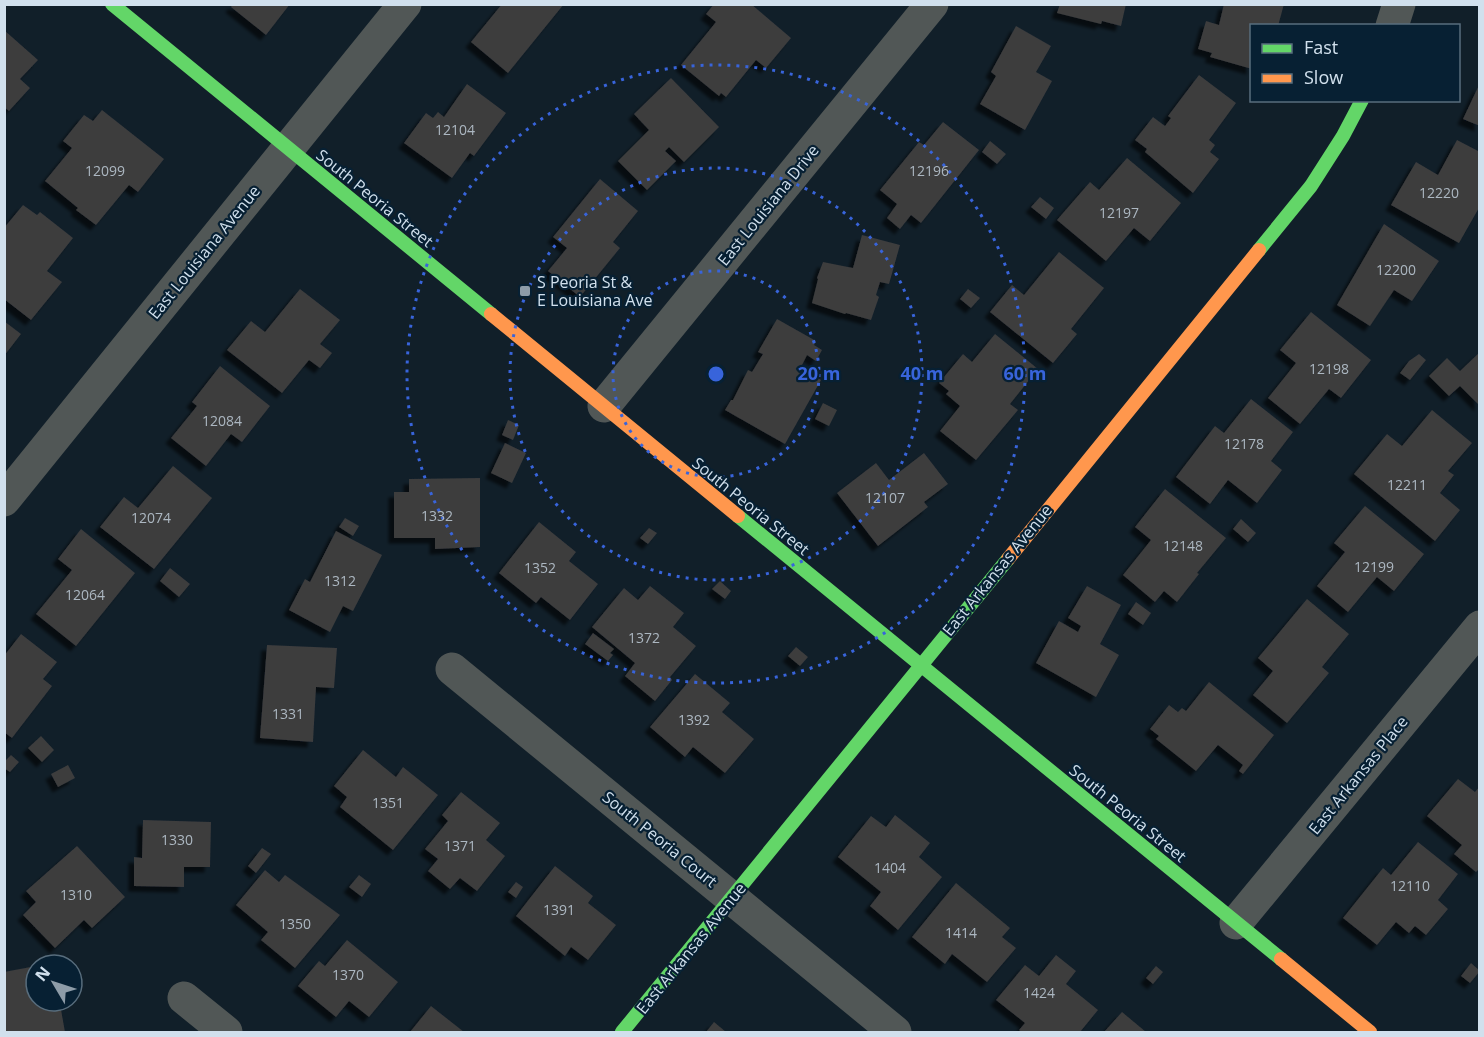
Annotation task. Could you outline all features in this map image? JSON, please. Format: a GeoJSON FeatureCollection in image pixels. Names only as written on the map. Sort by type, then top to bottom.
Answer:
{"type":"FeatureCollection","features":[{"type":"Feature","properties":{"kind":"main road","name":"South Peoria Street"},"geometry":{"type":"LineString","coordinates":[[112,4],[1370,1032]]}},
{"type":"Feature","properties":{"kind":"main road","name":"East Arkansas Avenue"},"geometry":{"type":"LineString","coordinates":[[622,1032],[1311,186],[1343,136],[1361,102]]}},
{"type":"Feature","properties":{"kind":"street","name":"East Louisiana Avenue"},"geometry":{"type":"LineString","coordinates":[[4,500],[405,4]]}},
{"type":"Feature","properties":{"kind":"street","name":"East Louisiana Drive"},"geometry":{"type":"LineString","coordinates":[[604,406],[932,4]]}},
{"type":"Feature","properties":{"kind":"street"},"geometry":{"type":"LineString","coordinates":[[1393,24],[1399,4]]}},
{"type":"Feature","properties":{"kind":"street","name":"East Arkansas Place"},"geometry":{"type":"LineString","coordinates":[[1236,924],[1479,627]]}},
{"type":"Feature","properties":{"kind":"street","name":"South Peoria Court"},"geometry":{"type":"LineString","coordinates":[[452,669],[895,1032]]}},
{"type":"Feature","properties":{"kind":"street"},"geometry":{"type":"LineString","coordinates":[[183,998],[226,1032]]}},
{"type":"Feature","properties":{"kind":"building"},"geometry":{"type":"Polygon","coordinates":[[[233,4],[290,4],[266,35],[231,7],[233,4]]]}},
{"type":"Feature","properties":{"kind":"building"},"geometry":{"type":"Polygon","coordinates":[[[502,4],[564,4],[508,73],[471,42],[502,4]]]}},
{"type":"Feature","properties":{"kind":"building"},"geometry":{"type":"Polygon","coordinates":[[[714,4],[751,4],[791,38],[766,68],[756,60],[726,97],[721,93],[719,96],[681,65],[716,22],[706,14],[714,4]]]}},
{"type":"Feature","properties":{"kind":"building"},"geometry":{"type":"Polygon","coordinates":[[[1060,4],[1126,4],[1121,26],[1102,21],[1101,24],[1057,13],[1060,4]]]}},
{"type":"Feature","properties":{"kind":"building"},"geometry":{"type":"Polygon","coordinates":[[[1224,4],[1284,4],[1279,24],[1250,24],[1250,68],[1210,57],[1212,53],[1198,49],[1206,21],[1219,25],[1224,4]]]}},
{"type":"Feature","properties":{"kind":"building"},"geometry":{"type":"Polygon","coordinates":[[[1016,26],[1051,46],[1036,72],[1052,81],[1025,130],[980,104],[996,76],[991,72],[1016,26]]]}},
{"type":"Feature","properties":{"kind":"building"},"geometry":{"type":"Polygon","coordinates":[[[4,30],[38,60],[20,79],[30,88],[9,111],[4,107],[4,30]]]}},
{"type":"Feature","properties":{"kind":"building"},"geometry":{"type":"Polygon","coordinates":[[[1199,75],[1236,103],[1209,140],[1215,145],[1210,152],[1219,159],[1193,193],[1145,152],[1147,149],[1135,140],[1153,117],[1165,126],[1171,118],[1168,116],[1199,75]]]}},
{"type":"Feature","properties":{"kind":"building"},"geometry":{"type":"Polygon","coordinates":[[[671,78],[719,127],[684,162],[669,147],[665,151],[676,161],[647,190],[618,161],[649,130],[634,114],[671,78]]]}},
{"type":"Feature","properties":{"kind":"building"},"geometry":{"type":"Polygon","coordinates":[[[1480,83],[1480,126],[1463,119],[1480,83]]]}},
{"type":"Feature","properties":{"kind":"building"},"geometry":{"type":"Polygon","coordinates":[[[467,84],[506,113],[474,156],[470,153],[452,178],[404,143],[426,113],[433,118],[438,112],[444,117],[467,84]]]}},
{"type":"Feature","properties":{"kind":"building"},"geometry":{"type":"Polygon","coordinates":[[[102,110],[164,159],[138,192],[129,185],[96,225],[45,181],[72,148],[63,141],[84,115],[93,121],[102,110]]]}},
{"type":"Feature","properties":{"kind":"building"},"geometry":{"type":"Polygon","coordinates":[[[943,122],[979,150],[921,223],[911,215],[900,229],[887,218],[897,204],[880,190],[919,142],[924,145],[943,122]]]}},
{"type":"Feature","properties":{"kind":"building"},"geometry":{"type":"Polygon","coordinates":[[[1457,140],[1480,152],[1480,206],[1459,243],[1391,205],[1416,162],[1438,175],[1457,140]]]}},
{"type":"Feature","properties":{"kind":"building"},"geometry":{"type":"Polygon","coordinates":[[[990,141],[1006,154],[997,164],[982,152],[990,141]]]}},
{"type":"Feature","properties":{"kind":"building"},"geometry":{"type":"Polygon","coordinates":[[[1127,158],[1181,203],[1150,241],[1134,228],[1106,261],[1057,220],[1090,182],[1099,190],[1127,158]]]}},
{"type":"Feature","properties":{"kind":"building"},"geometry":{"type":"Polygon","coordinates":[[[600,179],[638,211],[613,242],[620,248],[580,297],[548,271],[567,248],[553,237],[600,179]]]}},
{"type":"Feature","properties":{"kind":"building"},"geometry":{"type":"Polygon","coordinates":[[[1040,197],[1054,208],[1046,219],[1031,207],[1040,197]]]}},
{"type":"Feature","properties":{"kind":"building"},"geometry":{"type":"Polygon","coordinates":[[[23,205],[37,215],[40,212],[73,238],[47,271],[62,282],[31,320],[4,299],[4,228],[23,205]]]}},
{"type":"Feature","properties":{"kind":"building"},"geometry":{"type":"Polygon","coordinates":[[[1384,224],[1439,261],[1412,301],[1394,290],[1370,326],[1337,305],[1384,224]]]}},
{"type":"Feature","properties":{"kind":"building"},"geometry":{"type":"Polygon","coordinates":[[[862,235],[900,245],[889,284],[880,282],[876,295],[879,297],[871,320],[812,303],[823,262],[853,268],[862,235]]]}},
{"type":"Feature","properties":{"kind":"building"},"geometry":{"type":"Polygon","coordinates":[[[1059,252],[1104,288],[1071,329],[1077,334],[1053,363],[990,312],[1012,285],[1024,295],[1059,252]]]}},
{"type":"Feature","properties":{"kind":"building"},"geometry":{"type":"Polygon","coordinates":[[[300,289],[340,320],[320,344],[332,353],[320,368],[309,360],[282,393],[227,350],[251,321],[265,332],[300,289]]]}},
{"type":"Feature","properties":{"kind":"building"},"geometry":{"type":"Polygon","coordinates":[[[968,289],[980,298],[971,308],[960,299],[968,289]]]}},
{"type":"Feature","properties":{"kind":"building"},"geometry":{"type":"Polygon","coordinates":[[[1311,312],[1371,360],[1341,398],[1329,389],[1300,424],[1268,398],[1296,363],[1280,350],[1311,312]]]}},
{"type":"Feature","properties":{"kind":"building"},"geometry":{"type":"Polygon","coordinates":[[[777,319],[816,341],[814,345],[822,350],[816,361],[807,355],[801,367],[821,380],[785,444],[725,410],[733,400],[748,370],[752,372],[763,354],[758,352],[777,319]]]}},
{"type":"Feature","properties":{"kind":"building"},"geometry":{"type":"Polygon","coordinates":[[[4,321],[21,334],[4,356],[4,321]]]}},
{"type":"Feature","properties":{"kind":"building"},"geometry":{"type":"Polygon","coordinates":[[[995,334],[1038,369],[1010,404],[1018,410],[976,460],[940,431],[960,406],[946,394],[949,391],[939,383],[963,354],[972,362],[995,334]]]}},
{"type":"Feature","properties":{"kind":"building"},"geometry":{"type":"Polygon","coordinates":[[[1480,352],[1480,406],[1460,386],[1449,396],[1429,376],[1447,358],[1460,371],[1480,352]]]}},
{"type":"Feature","properties":{"kind":"building"},"geometry":{"type":"Polygon","coordinates":[[[1419,354],[1426,360],[1410,380],[1400,373],[1409,361],[1419,354]]]}},
{"type":"Feature","properties":{"kind":"building"},"geometry":{"type":"Polygon","coordinates":[[[220,366],[270,406],[242,442],[231,434],[206,466],[171,438],[197,406],[192,402],[220,366]]]}},
{"type":"Feature","properties":{"kind":"building"},"geometry":{"type":"Polygon","coordinates":[[[1251,399],[1293,432],[1271,461],[1282,470],[1257,503],[1228,480],[1210,504],[1176,477],[1215,426],[1224,433],[1251,399]]]}},
{"type":"Feature","properties":{"kind":"building"},"geometry":{"type":"Polygon","coordinates":[[[823,403],[837,410],[829,426],[815,419],[823,403]]]}},
{"type":"Feature","properties":{"kind":"building"},"geometry":{"type":"Polygon","coordinates":[[[1432,410],[1472,443],[1448,471],[1454,475],[1440,493],[1460,510],[1435,541],[1354,474],[1387,434],[1402,446],[1432,410]]]}},
{"type":"Feature","properties":{"kind":"building"},"geometry":{"type":"Polygon","coordinates":[[[508,420],[519,425],[513,440],[502,435],[508,420]]]}},
{"type":"Feature","properties":{"kind":"building"},"geometry":{"type":"Polygon","coordinates":[[[505,443],[526,453],[512,483],[491,473],[505,443]]]}},
{"type":"Feature","properties":{"kind":"building"},"geometry":{"type":"Polygon","coordinates":[[[924,453],[948,484],[924,502],[928,507],[878,546],[837,493],[876,463],[889,480],[924,453]]]}},
{"type":"Feature","properties":{"kind":"building"},"geometry":{"type":"Polygon","coordinates":[[[173,466],[212,498],[154,569],[100,527],[124,497],[138,508],[173,466]]]}},
{"type":"Feature","properties":{"kind":"building"},"geometry":{"type":"Polygon","coordinates":[[[480,478],[480,547],[435,549],[435,538],[394,538],[394,492],[409,492],[409,479],[480,478]]]}},
{"type":"Feature","properties":{"kind":"building"},"geometry":{"type":"Polygon","coordinates":[[[1165,489],[1226,538],[1177,602],[1164,591],[1155,602],[1123,575],[1151,540],[1135,527],[1165,489]]]}},
{"type":"Feature","properties":{"kind":"building"},"geometry":{"type":"Polygon","coordinates":[[[1365,506],[1424,554],[1394,591],[1377,577],[1348,612],[1317,586],[1345,552],[1334,543],[1365,506]]]}},
{"type":"Feature","properties":{"kind":"building"},"geometry":{"type":"Polygon","coordinates":[[[345,518],[359,526],[353,536],[339,527],[345,518]]]}},
{"type":"Feature","properties":{"kind":"building"},"geometry":{"type":"Polygon","coordinates":[[[1241,519],[1256,533],[1248,542],[1233,529],[1241,519]]]}},
{"type":"Feature","properties":{"kind":"building"},"geometry":{"type":"Polygon","coordinates":[[[539,522],[576,552],[569,561],[598,584],[570,620],[541,597],[536,603],[499,573],[539,522]]]}},
{"type":"Feature","properties":{"kind":"building"},"geometry":{"type":"Polygon","coordinates":[[[649,528],[657,533],[648,544],[640,538],[649,528]]]}},
{"type":"Feature","properties":{"kind":"building"},"geometry":{"type":"Polygon","coordinates":[[[81,529],[135,573],[76,646],[36,614],[72,570],[58,559],[81,529]]]}},
{"type":"Feature","properties":{"kind":"building"},"geometry":{"type":"Polygon","coordinates":[[[336,531],[382,555],[353,611],[343,606],[330,632],[289,610],[305,579],[310,582],[336,531]]]}},
{"type":"Feature","properties":{"kind":"building"},"geometry":{"type":"Polygon","coordinates":[[[170,568],[190,584],[179,597],[160,581],[170,568]]]}},
{"type":"Feature","properties":{"kind":"building"},"geometry":{"type":"Polygon","coordinates":[[[720,581],[731,591],[725,599],[712,589],[720,581]]]}},
{"type":"Feature","properties":{"kind":"building"},"geometry":{"type":"Polygon","coordinates":[[[650,586],[684,613],[673,627],[696,646],[670,677],[672,680],[655,701],[625,676],[635,663],[592,627],[624,588],[638,600],[650,586]]]}},
{"type":"Feature","properties":{"kind":"building"},"geometry":{"type":"Polygon","coordinates":[[[1087,586],[1121,605],[1100,644],[1119,655],[1096,697],[1036,663],[1059,621],[1078,632],[1081,626],[1068,618],[1087,586]]]}},
{"type":"Feature","properties":{"kind":"building"},"geometry":{"type":"Polygon","coordinates":[[[1307,599],[1349,634],[1322,667],[1329,673],[1287,723],[1253,695],[1273,671],[1258,658],[1307,599]]]}},
{"type":"Feature","properties":{"kind":"building"},"geometry":{"type":"Polygon","coordinates":[[[1136,602],[1151,613],[1143,625],[1128,614],[1136,602]]]}},
{"type":"Feature","properties":{"kind":"building"},"geometry":{"type":"Polygon","coordinates":[[[593,633],[614,649],[608,661],[585,644],[593,633]]]}},
{"type":"Feature","properties":{"kind":"building"},"geometry":{"type":"Polygon","coordinates":[[[21,634],[57,662],[43,679],[52,686],[12,738],[4,732],[4,656],[21,634]]]}},
{"type":"Feature","properties":{"kind":"building"},"geometry":{"type":"Polygon","coordinates":[[[267,645],[337,648],[334,688],[316,687],[313,742],[260,738],[267,645]]]}},
{"type":"Feature","properties":{"kind":"building"},"geometry":{"type":"Polygon","coordinates":[[[796,647],[808,657],[800,666],[788,656],[796,647]]]}},
{"type":"Feature","properties":{"kind":"building"},"geometry":{"type":"Polygon","coordinates":[[[695,674],[730,703],[722,712],[754,739],[725,773],[693,747],[685,757],[650,727],[695,674]]]}},
{"type":"Feature","properties":{"kind":"building"},"geometry":{"type":"Polygon","coordinates":[[[1209,682],[1274,735],[1243,774],[1239,771],[1243,765],[1218,745],[1196,771],[1156,739],[1159,736],[1150,729],[1169,705],[1178,712],[1182,708],[1186,711],[1209,682]]]}},
{"type":"Feature","properties":{"kind":"building"},"geometry":{"type":"Polygon","coordinates":[[[41,736],[54,750],[42,762],[28,748],[41,736]]]}},
{"type":"Feature","properties":{"kind":"building"},"geometry":{"type":"Polygon","coordinates":[[[363,750],[396,777],[403,767],[438,795],[393,850],[340,807],[347,797],[334,786],[363,750]]]}},
{"type":"Feature","properties":{"kind":"building"},"geometry":{"type":"Polygon","coordinates":[[[11,755],[19,762],[10,772],[4,768],[4,762],[11,755]]]}},
{"type":"Feature","properties":{"kind":"building"},"geometry":{"type":"Polygon","coordinates":[[[68,765],[75,778],[58,787],[51,774],[68,765]]]}},
{"type":"Feature","properties":{"kind":"building"},"geometry":{"type":"Polygon","coordinates":[[[1458,779],[1475,792],[1480,786],[1480,868],[1476,872],[1454,854],[1462,845],[1427,816],[1458,779]]]}},
{"type":"Feature","properties":{"kind":"building"},"geometry":{"type":"Polygon","coordinates":[[[461,792],[500,823],[486,840],[505,856],[477,891],[460,878],[450,889],[428,871],[438,859],[425,849],[448,821],[442,815],[461,792]]]}},
{"type":"Feature","properties":{"kind":"building"},"geometry":{"type":"Polygon","coordinates":[[[895,815],[930,843],[919,857],[942,877],[898,930],[870,906],[881,892],[838,857],[871,816],[886,827],[895,815]]]}},
{"type":"Feature","properties":{"kind":"building"},"geometry":{"type":"Polygon","coordinates":[[[143,820],[211,822],[210,867],[184,867],[184,887],[134,886],[134,857],[142,858],[143,820]]]}},
{"type":"Feature","properties":{"kind":"building"},"geometry":{"type":"Polygon","coordinates":[[[1418,842],[1458,874],[1438,900],[1448,909],[1426,935],[1415,926],[1409,933],[1396,922],[1377,945],[1343,918],[1383,868],[1391,875],[1418,842]]]}},
{"type":"Feature","properties":{"kind":"building"},"geometry":{"type":"Polygon","coordinates":[[[77,846],[125,897],[92,928],[84,920],[55,948],[23,915],[36,902],[26,891],[77,846]]]}},
{"type":"Feature","properties":{"kind":"building"},"geometry":{"type":"Polygon","coordinates":[[[262,848],[271,854],[256,873],[248,866],[262,848]]]}},
{"type":"Feature","properties":{"kind":"building"},"geometry":{"type":"Polygon","coordinates":[[[555,866],[593,896],[588,903],[616,925],[588,960],[571,947],[565,956],[516,916],[555,866]]]}},
{"type":"Feature","properties":{"kind":"building"},"geometry":{"type":"Polygon","coordinates":[[[265,870],[279,882],[285,875],[340,915],[295,968],[261,940],[268,932],[236,905],[265,870]]]}},
{"type":"Feature","properties":{"kind":"building"},"geometry":{"type":"Polygon","coordinates":[[[359,875],[371,884],[362,897],[349,887],[359,875]]]}},
{"type":"Feature","properties":{"kind":"building"},"geometry":{"type":"Polygon","coordinates":[[[516,882],[523,887],[516,898],[508,892],[516,882]]]}},
{"type":"Feature","properties":{"kind":"building"},"geometry":{"type":"Polygon","coordinates":[[[956,883],[1010,928],[1002,937],[1016,948],[987,982],[952,954],[945,964],[912,937],[956,883]]]}},
{"type":"Feature","properties":{"kind":"building"},"geometry":{"type":"Polygon","coordinates":[[[347,940],[398,982],[369,1017],[349,1001],[336,1017],[298,986],[319,961],[325,966],[347,940]]]}},
{"type":"Feature","properties":{"kind":"building"},"geometry":{"type":"Polygon","coordinates":[[[1056,955],[1076,971],[1066,984],[1098,1010],[1080,1032],[1022,1032],[1019,1030],[1025,1023],[996,1000],[1025,965],[1039,976],[1056,955]]]}},
{"type":"Feature","properties":{"kind":"building"},"geometry":{"type":"Polygon","coordinates":[[[1471,963],[1480,971],[1470,983],[1461,976],[1471,963]]]}},
{"type":"Feature","properties":{"kind":"building"},"geometry":{"type":"Polygon","coordinates":[[[1156,966],[1163,972],[1153,984],[1146,978],[1156,966]]]}},
{"type":"Feature","properties":{"kind":"building"},"geometry":{"type":"Polygon","coordinates":[[[24,968],[24,1013],[62,1013],[65,1032],[4,1032],[4,972],[24,968]]]}},
{"type":"Feature","properties":{"kind":"building"},"geometry":{"type":"Polygon","coordinates":[[[431,1006],[464,1032],[410,1032],[431,1006]]]}},
{"type":"Feature","properties":{"kind":"building"},"geometry":{"type":"Polygon","coordinates":[[[1122,1012],[1146,1032],[1104,1032],[1122,1012]]]}},
{"type":"Feature","properties":{"kind":"building"},"geometry":{"type":"Polygon","coordinates":[[[714,1022],[726,1032],[706,1032],[714,1022]]]}},
{"type":"Feature","properties":{"kind":"traffic: fast"},"geometry":{"type":"LineString","coordinates":[[112,4],[491,314]]}},
{"type":"Feature","properties":{"kind":"traffic: fast"},"geometry":{"type":"LineString","coordinates":[[1259,250],[1311,186],[1343,136],[1361,102]]}},
{"type":"Feature","properties":{"kind":"traffic: fast"},"geometry":{"type":"LineString","coordinates":[[738,516],[1281,959]]}},
{"type":"Feature","properties":{"kind":"traffic: fast"},"geometry":{"type":"LineString","coordinates":[[622,1032],[1008,559]]}},
{"type":"Feature","properties":{"kind":"traffic: slow"},"geometry":{"type":"LineString","coordinates":[[1008,559],[1259,250]]}},
{"type":"Feature","properties":{"kind":"traffic: slow"},"geometry":{"type":"LineString","coordinates":[[491,314],[738,516]]}},
{"type":"Feature","properties":{"kind":"traffic: slow"},"geometry":{"type":"LineString","coordinates":[[1281,959],[1370,1032]]}},
{"type":"Feature","properties":{"kind":"place","name":"S Peoria St & E Louisiana Ave"},"geometry":{"type":"Point","coordinates":[525,291]}}]}
